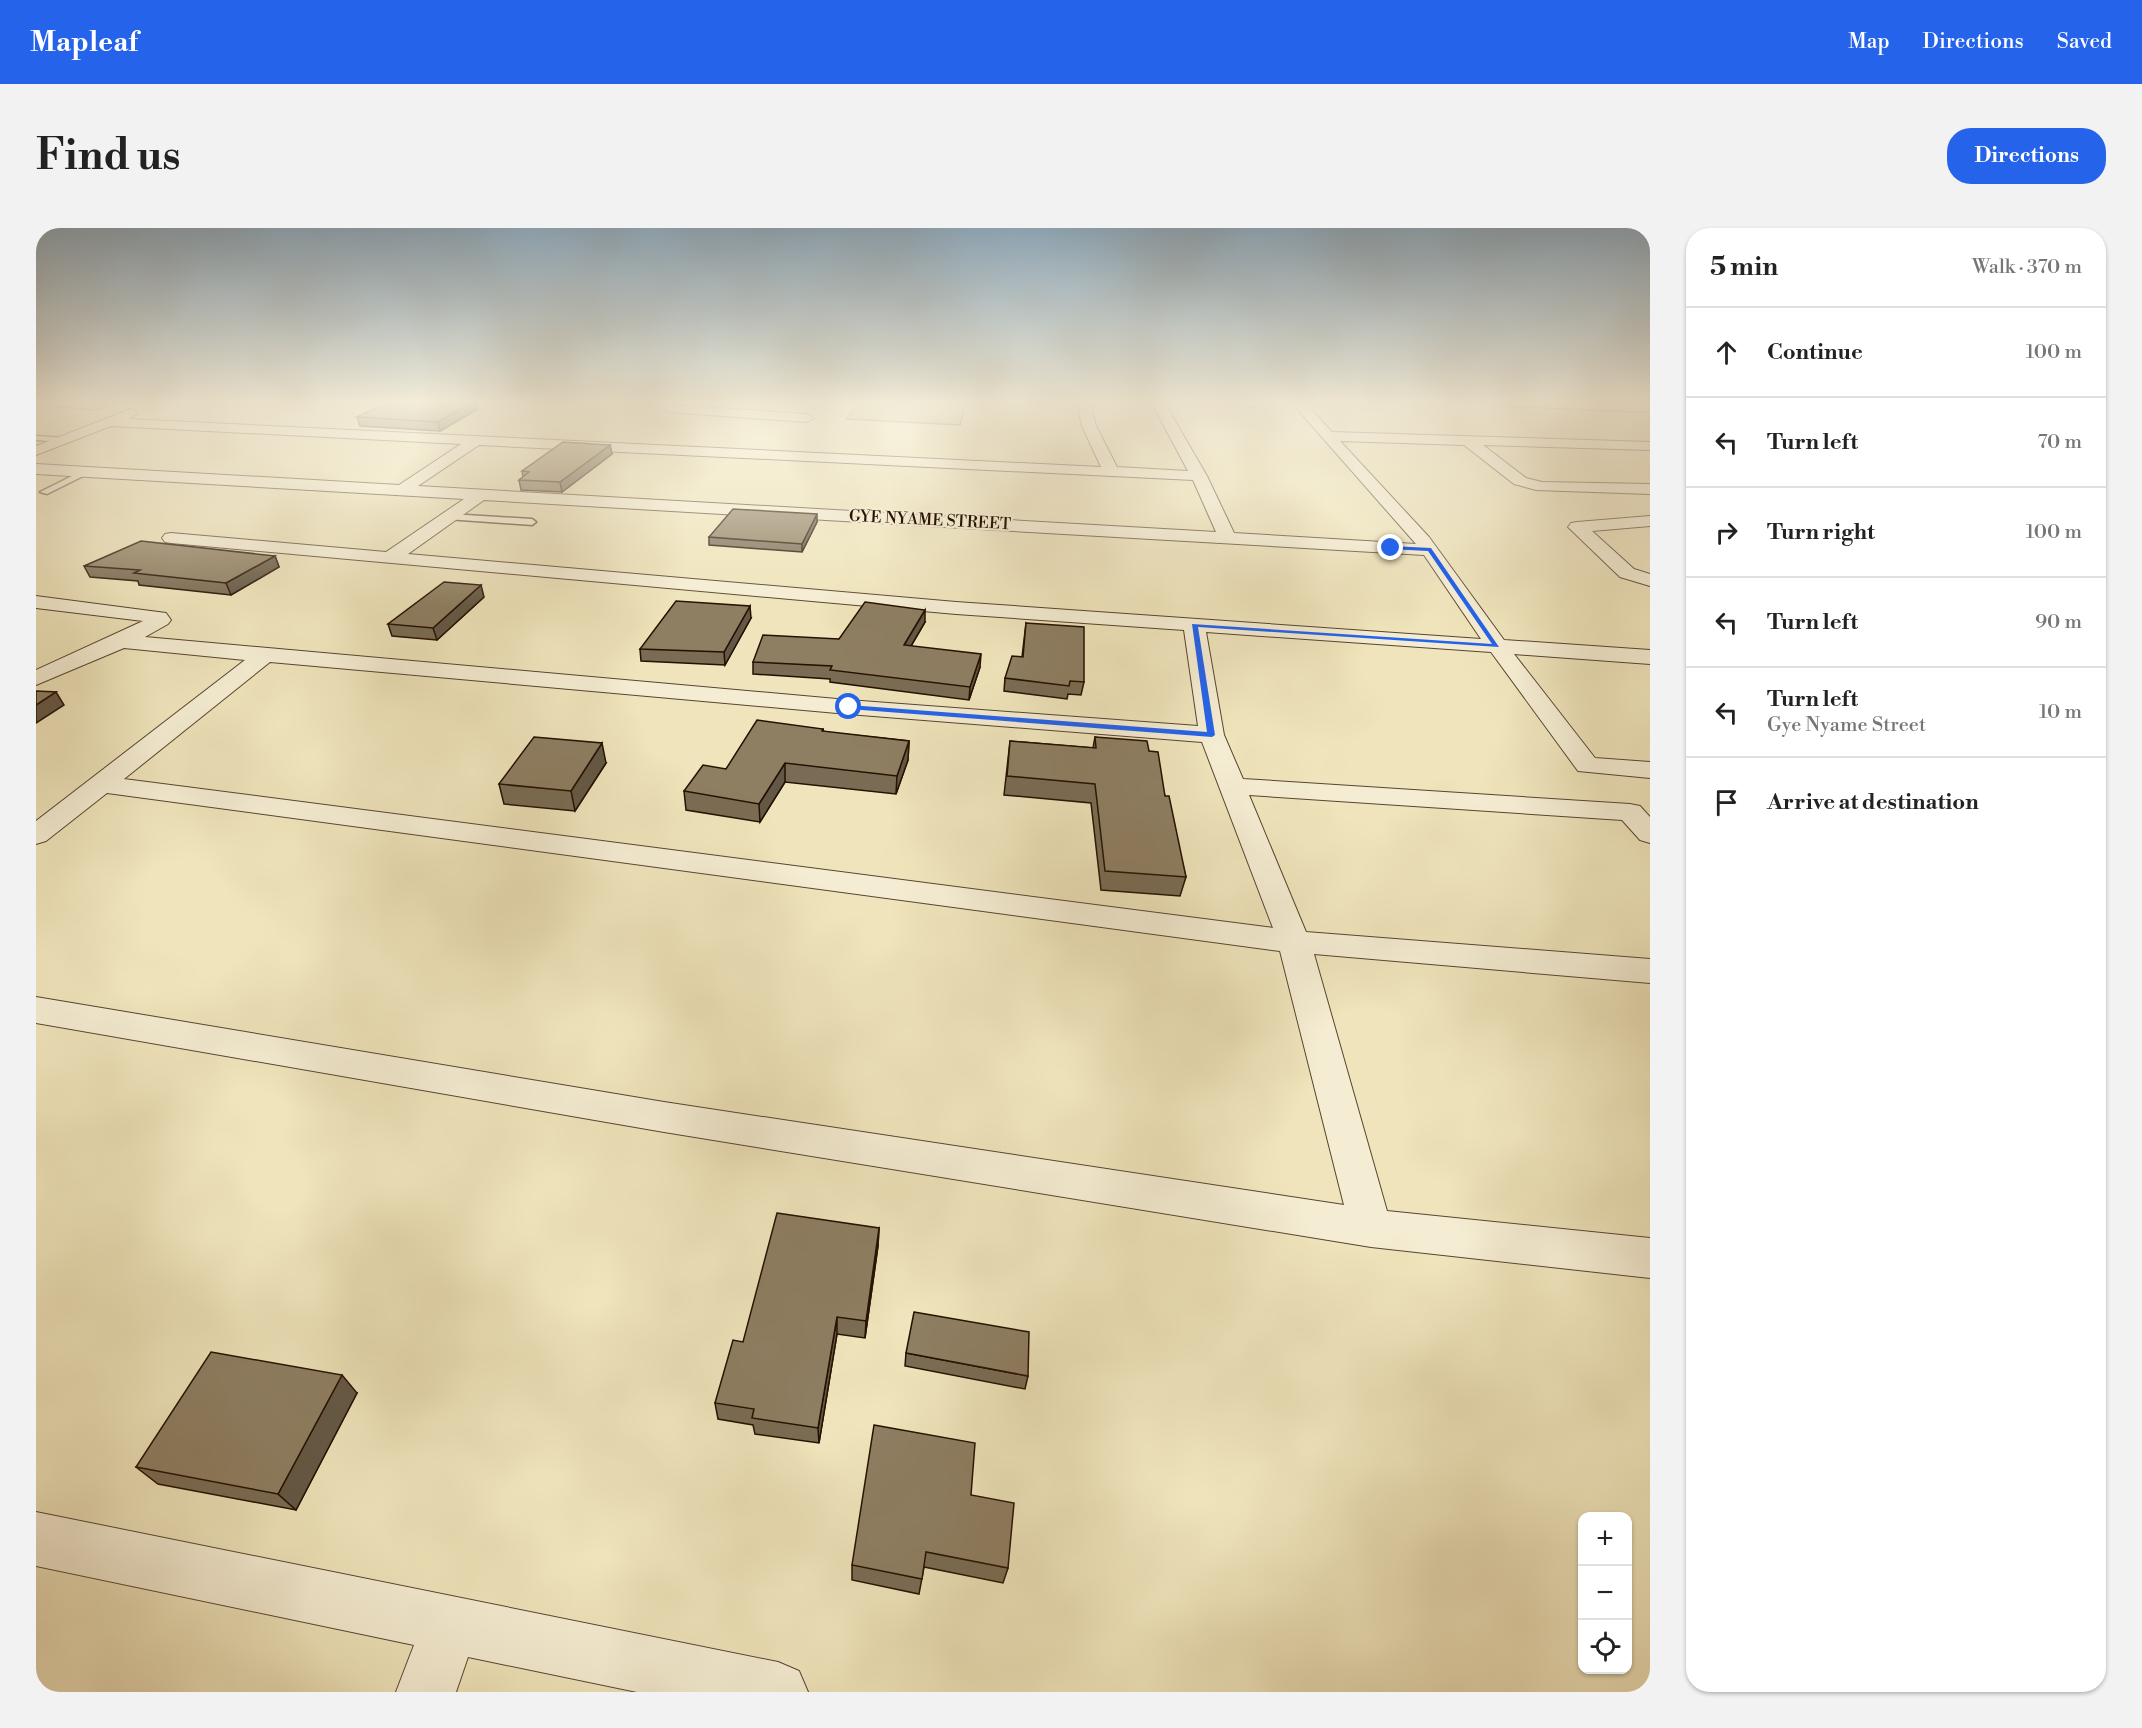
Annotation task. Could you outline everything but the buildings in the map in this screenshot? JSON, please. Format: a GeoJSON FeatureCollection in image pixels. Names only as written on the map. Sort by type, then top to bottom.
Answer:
{"type":"FeatureCollection","features":[{"type":"Feature","properties":{"kind":"street","name":"GYE NYAME STREET"},"geometry":{"type":"LineString","coordinates":[[58,470],[1429,549]]}},
{"type":"Feature","properties":{"kind":"street"},"geometry":{"type":"LineString","coordinates":[[400,491],[431,470]]}},
{"type":"Feature","properties":{"kind":"street"},"geometry":{"type":"LineString","coordinates":[[1097,470],[1199,476]]}},
{"type":"Feature","properties":{"kind":"street"},"geometry":{"type":"LineString","coordinates":[[1196,470],[1227,538]]}},
{"type":"Feature","properties":{"kind":"street"},"geometry":{"type":"LineString","coordinates":[[1357,470],[1429,549],[1497,646],[1587,765],[1650,770]]}},
{"type":"Feature","properties":{"kind":"street"},"geometry":{"type":"LineString","coordinates":[[1506,470],[1520,481],[1542,487],[1650,489]]}},
{"type":"Feature","properties":{"kind":"street"},"geometry":{"type":"LineString","coordinates":[[1622,489],[1650,510]]}},
{"type":"Feature","properties":{"kind":"street"},"geometry":{"type":"LineString","coordinates":[[389,558],[479,496]]}},
{"type":"Feature","properties":{"kind":"street"},"geometry":{"type":"LineString","coordinates":[[1643,578],[1627,573],[1577,527],[1650,521]]}},
{"type":"Feature","properties":{"kind":"street"},"geometry":{"type":"LineString","coordinates":[[171,538],[774,593],[1650,657]]}},
{"type":"Feature","properties":{"kind":"street"},"geometry":{"type":"LineString","coordinates":[[36,678],[161,620],[159,617],[42,607]]}},
{"type":"Feature","properties":{"kind":"street"},"geometry":{"type":"LineString","coordinates":[[1194,625],[1212,735],[1294,942],[1371,1228]]}},
{"type":"Feature","properties":{"kind":"street"},"geometry":{"type":"LineString","coordinates":[[121,640],[849,707],[1212,735]]}},
{"type":"Feature","properties":{"kind":"street"},"geometry":{"type":"LineString","coordinates":[[36,835],[266,655]]}},
{"type":"Feature","properties":{"kind":"street"},"geometry":{"type":"LineString","coordinates":[[102,784],[1294,942],[1650,971]]}},
{"type":"Feature","properties":{"kind":"street"},"geometry":{"type":"LineString","coordinates":[[1233,786],[1630,812],[1650,834]]}},
{"type":"Feature","properties":{"kind":"street"},"geometry":{"type":"LineString","coordinates":[[36,1010],[676,1119],[1371,1228],[1650,1258]]}},
{"type":"Feature","properties":{"kind":"street"},"geometry":{"type":"LineString","coordinates":[[36,1539],[778,1692]]}},
{"type":"Feature","properties":{"kind":"street"},"geometry":{"type":"LineString","coordinates":[[426,1692],[451,1624]]}},
{"type":"Feature","properties":{"kind":"lane"},"geometry":{"type":"LineString","coordinates":[[44,492],[87,472]]}},
{"type":"Feature","properties":{"kind":"lane"},"geometry":{"type":"LineString","coordinates":[[450,517],[532,522]]}},
{"type":"Feature","properties":{"kind":"route"},"geometry":{"type":"LineString","coordinates":[[849,707],[1212,735],[1194,625],[1497,646],[1429,549],[1391,548]]}}]}
